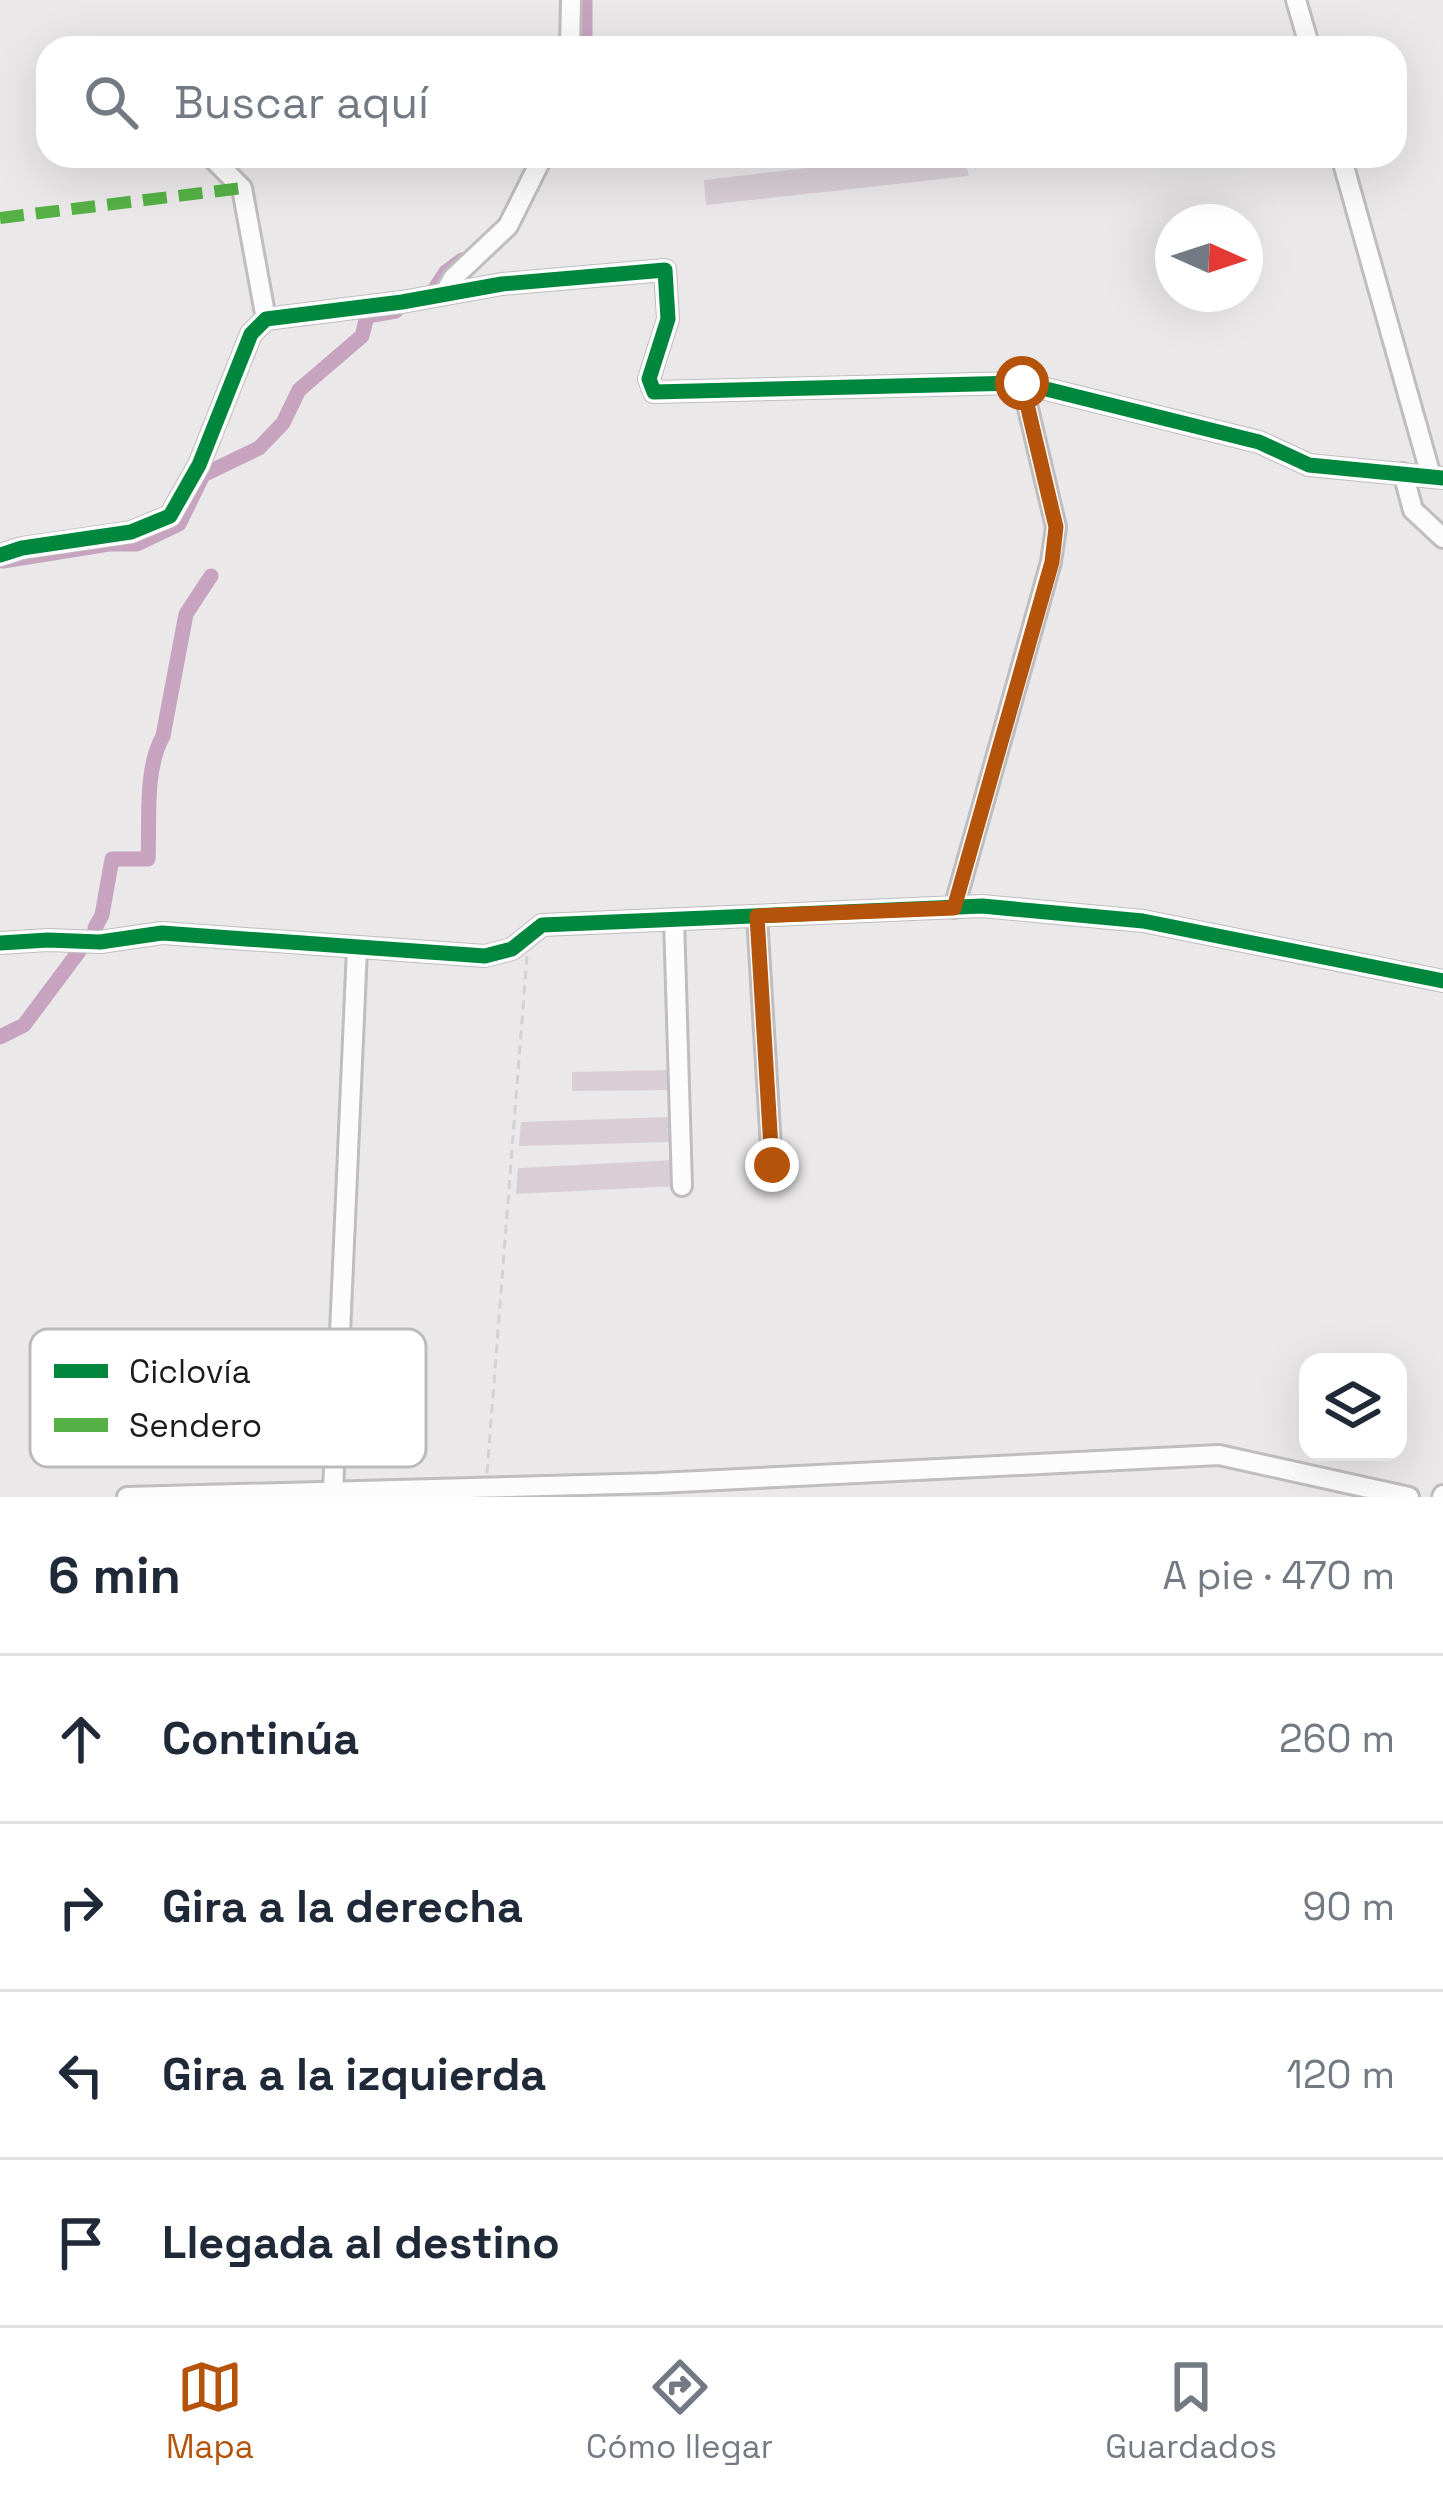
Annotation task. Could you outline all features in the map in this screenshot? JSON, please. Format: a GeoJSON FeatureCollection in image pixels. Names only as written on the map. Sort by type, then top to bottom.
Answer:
{"type":"FeatureCollection","features":[{"type":"Feature","properties":{"kind":"street"},"geometry":{"type":"LineString","coordinates":[[570,36],[571,0]]}},
{"type":"Feature","properties":{"kind":"street"},"geometry":{"type":"LineString","coordinates":[[1296,0],[1306,36]]}},
{"type":"Feature","properties":{"kind":"street"},"geometry":{"type":"LineString","coordinates":[[222,168],[242,188],[266,319]]}},
{"type":"Feature","properties":{"kind":"street"},"geometry":{"type":"LineString","coordinates":[[444,294],[453,278],[508,226],[537,168]]}},
{"type":"Feature","properties":{"kind":"street"},"geometry":{"type":"LineString","coordinates":[[0,555],[131,532],[170,516],[200,465],[251,334],[266,319],[502,284],[665,270],[668,319],[649,380],[654,392],[1022,383],[1259,442],[1309,465],[1437,477],[1344,168]]}},
{"type":"Feature","properties":{"kind":"street"},"geometry":{"type":"LineString","coordinates":[[954,908],[1052,562],[1056,527],[1022,383]]}},
{"type":"Feature","properties":{"kind":"street"},"geometry":{"type":"LineString","coordinates":[[1403,473],[1413,510],[1443,538]]}},
{"type":"Feature","properties":{"kind":"street"},"geometry":{"type":"LineString","coordinates":[[0,944],[100,942],[162,933],[485,956],[512,949],[542,925],[982,906],[1143,921],[1443,981]]}},
{"type":"Feature","properties":{"kind":"street"},"geometry":{"type":"LineString","coordinates":[[757,916],[772,1165]]}},
{"type":"Feature","properties":{"kind":"street"},"geometry":{"type":"LineString","coordinates":[[674,919],[682,1186]]}},
{"type":"Feature","properties":{"kind":"street"},"geometry":{"type":"LineString","coordinates":[[340,1329],[357,949]]}},
{"type":"Feature","properties":{"kind":"street"},"geometry":{"type":"LineString","coordinates":[[127,1497],[486,1486],[660,1490],[1219,1455],[1409,1497]]}},
{"type":"Feature","properties":{"kind":"street"},"geometry":{"type":"LineString","coordinates":[[333,1491],[334,1467]]}},
{"type":"Feature","properties":{"kind":"path"},"geometry":{"type":"LineString","coordinates":[[486,1486],[528,936]]}},
{"type":"Feature","properties":{"kind":"building"},"geometry":{"type":"Polygon","coordinates":[[[808,168],[967,168],[969,176],[706,205],[704,180],[808,168]]]}},
{"type":"Feature","properties":{"kind":"building"},"geometry":{"type":"Polygon","coordinates":[[[673,1070],[673,1090],[572,1091],[572,1072],[673,1070]]]}},
{"type":"Feature","properties":{"kind":"building"},"geometry":{"type":"Polygon","coordinates":[[[671,1117],[671,1142],[519,1146],[521,1122],[671,1117]]]}},
{"type":"Feature","properties":{"kind":"building"},"geometry":{"type":"Polygon","coordinates":[[[676,1160],[677,1186],[516,1194],[518,1168],[676,1160]]]}},
{"type":"Feature","properties":{"kind":"waterway"},"geometry":{"type":"LineString","coordinates":[[585,0],[585,36]]}},
{"type":"Feature","properties":{"kind":"waterway"},"geometry":{"type":"LineString","coordinates":[[436,287],[462,260]]}},
{"type":"Feature","properties":{"kind":"waterway"},"geometry":{"type":"LineString","coordinates":[[3,561],[137,544],[179,524],[203,475],[259,448],[283,423],[299,390],[362,336],[367,316],[396,311]]}},
{"type":"Feature","properties":{"kind":"waterway"},"geometry":{"type":"LineString","coordinates":[[95,928],[102,915],[112,859],[148,859],[150,780],[186,614],[211,576]]}},
{"type":"Feature","properties":{"kind":"waterway"},"geometry":{"type":"LineString","coordinates":[[0,1037],[24,1025],[80,950]]}},
{"type":"Feature","properties":{"kind":"marked path"},"geometry":{"type":"LineString","coordinates":[[0,218],[242,188]]}},
{"type":"Feature","properties":{"kind":"cycle path"},"geometry":{"type":"LineString","coordinates":[[0,555],[131,532],[170,516],[199,465],[251,334],[266,319],[502,284],[665,270],[668,319],[649,379],[654,392],[1022,383],[1259,442],[1309,465],[1443,478]]}},
{"type":"Feature","properties":{"kind":"cycle path"},"geometry":{"type":"LineString","coordinates":[[0,943],[100,942],[162,933],[485,956],[512,949],[542,925],[982,906],[1143,921],[1443,981]]}},
{"type":"Feature","properties":{"kind":"route"},"geometry":{"type":"LineString","coordinates":[[772,1165],[757,916],[954,908],[1052,562],[1056,527],[1022,383]]}}]}
